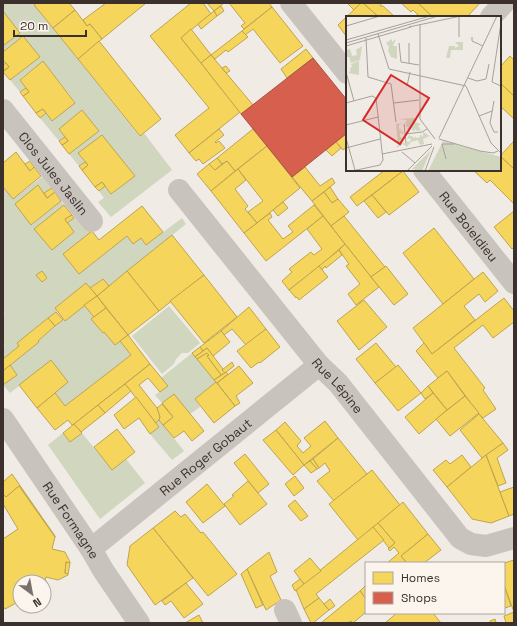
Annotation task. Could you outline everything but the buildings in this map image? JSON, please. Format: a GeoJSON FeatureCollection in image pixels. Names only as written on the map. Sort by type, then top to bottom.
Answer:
{"type":"FeatureCollection","features":[{"type":"Feature","properties":{"kind":"street"},"geometry":{"type":"LineString","coordinates":[[291,3],[346,72]]}},
{"type":"Feature","properties":{"kind":"street"},"geometry":{"type":"LineString","coordinates":[[492,16],[504,3]]}},
{"type":"Feature","properties":{"kind":"street","name":"Clos Jules Jaslin"},"geometry":{"type":"LineString","coordinates":[[7,124],[92,221]]}},
{"type":"Feature","properties":{"kind":"street","name":"Rue Boieldieu"},"geometry":{"type":"LineString","coordinates":[[425,171],[514,283]]}},
{"type":"Feature","properties":{"kind":"street","name":"Rue Lépine"},"geometry":{"type":"LineString","coordinates":[[179,190],[319,365],[338,383],[460,538],[471,544],[486,546],[514,538]]}},
{"type":"Feature","properties":{"kind":"street","name":"Rue Roger Gobaut"},"geometry":{"type":"LineString","coordinates":[[92,549],[319,365]]}},
{"type":"Feature","properties":{"kind":"street","name":"Rue Formagne"},"geometry":{"type":"LineString","coordinates":[[3,418],[92,549],[103,570],[139,623]]}},
{"type":"Feature","properties":{"kind":"green space"},"geometry":{"type":"Polygon","coordinates":[[[3,3],[33,3],[139,136],[144,133],[172,170],[111,217],[98,202],[104,198],[99,191],[105,186],[112,194],[134,175],[102,135],[78,153],[85,162],[79,166],[69,154],[99,131],[82,110],[59,129],[65,137],[59,141],[40,118],[46,113],[52,121],[75,102],[43,61],[20,79],[26,88],[20,92],[10,80],[40,57],[23,36],[3,52],[3,46],[20,33],[3,11],[3,3]]]}},
{"type":"Feature","properties":{"kind":"green space"},"geometry":{"type":"Polygon","coordinates":[[[47,173],[56,186],[44,193],[38,186],[15,204],[32,225],[61,201],[64,205],[35,229],[52,250],[74,232],[67,223],[79,214],[92,231],[63,254],[79,274],[127,236],[133,244],[141,238],[146,245],[182,218],[186,224],[109,286],[102,279],[90,288],[86,283],[55,308],[57,311],[56,312],[17,343],[19,346],[3,359],[3,348],[5,346],[3,344],[3,315],[5,314],[3,311],[3,187],[13,199],[47,173]],[[42,271],[36,275],[42,282],[47,278],[42,271]]]}},
{"type":"Feature","properties":{"kind":"green space"},"geometry":{"type":"Polygon","coordinates":[[[84,305],[94,317],[92,319],[103,333],[104,332],[115,345],[120,341],[131,355],[65,406],[55,393],[68,382],[51,361],[10,393],[3,385],[17,375],[10,365],[39,342],[38,341],[63,320],[65,321],[84,305]]]}},
{"type":"Feature","properties":{"kind":"green space"},"geometry":{"type":"Polygon","coordinates":[[[169,306],[200,343],[188,353],[182,353],[176,359],[174,364],[162,374],[132,336],[169,306]]]}},
{"type":"Feature","properties":{"kind":"green space"},"geometry":{"type":"Polygon","coordinates":[[[192,353],[216,382],[195,399],[200,407],[190,414],[174,394],[162,403],[155,395],[168,386],[161,378],[192,353]]]}},
{"type":"Feature","properties":{"kind":"green space"},"geometry":{"type":"Polygon","coordinates":[[[159,420],[184,451],[172,460],[150,434],[159,427],[156,423],[159,420]]]}},
{"type":"Feature","properties":{"kind":"green space"},"geometry":{"type":"Polygon","coordinates":[[[63,433],[70,442],[82,433],[112,470],[126,459],[145,483],[100,519],[48,445],[63,433]]]}}]}
